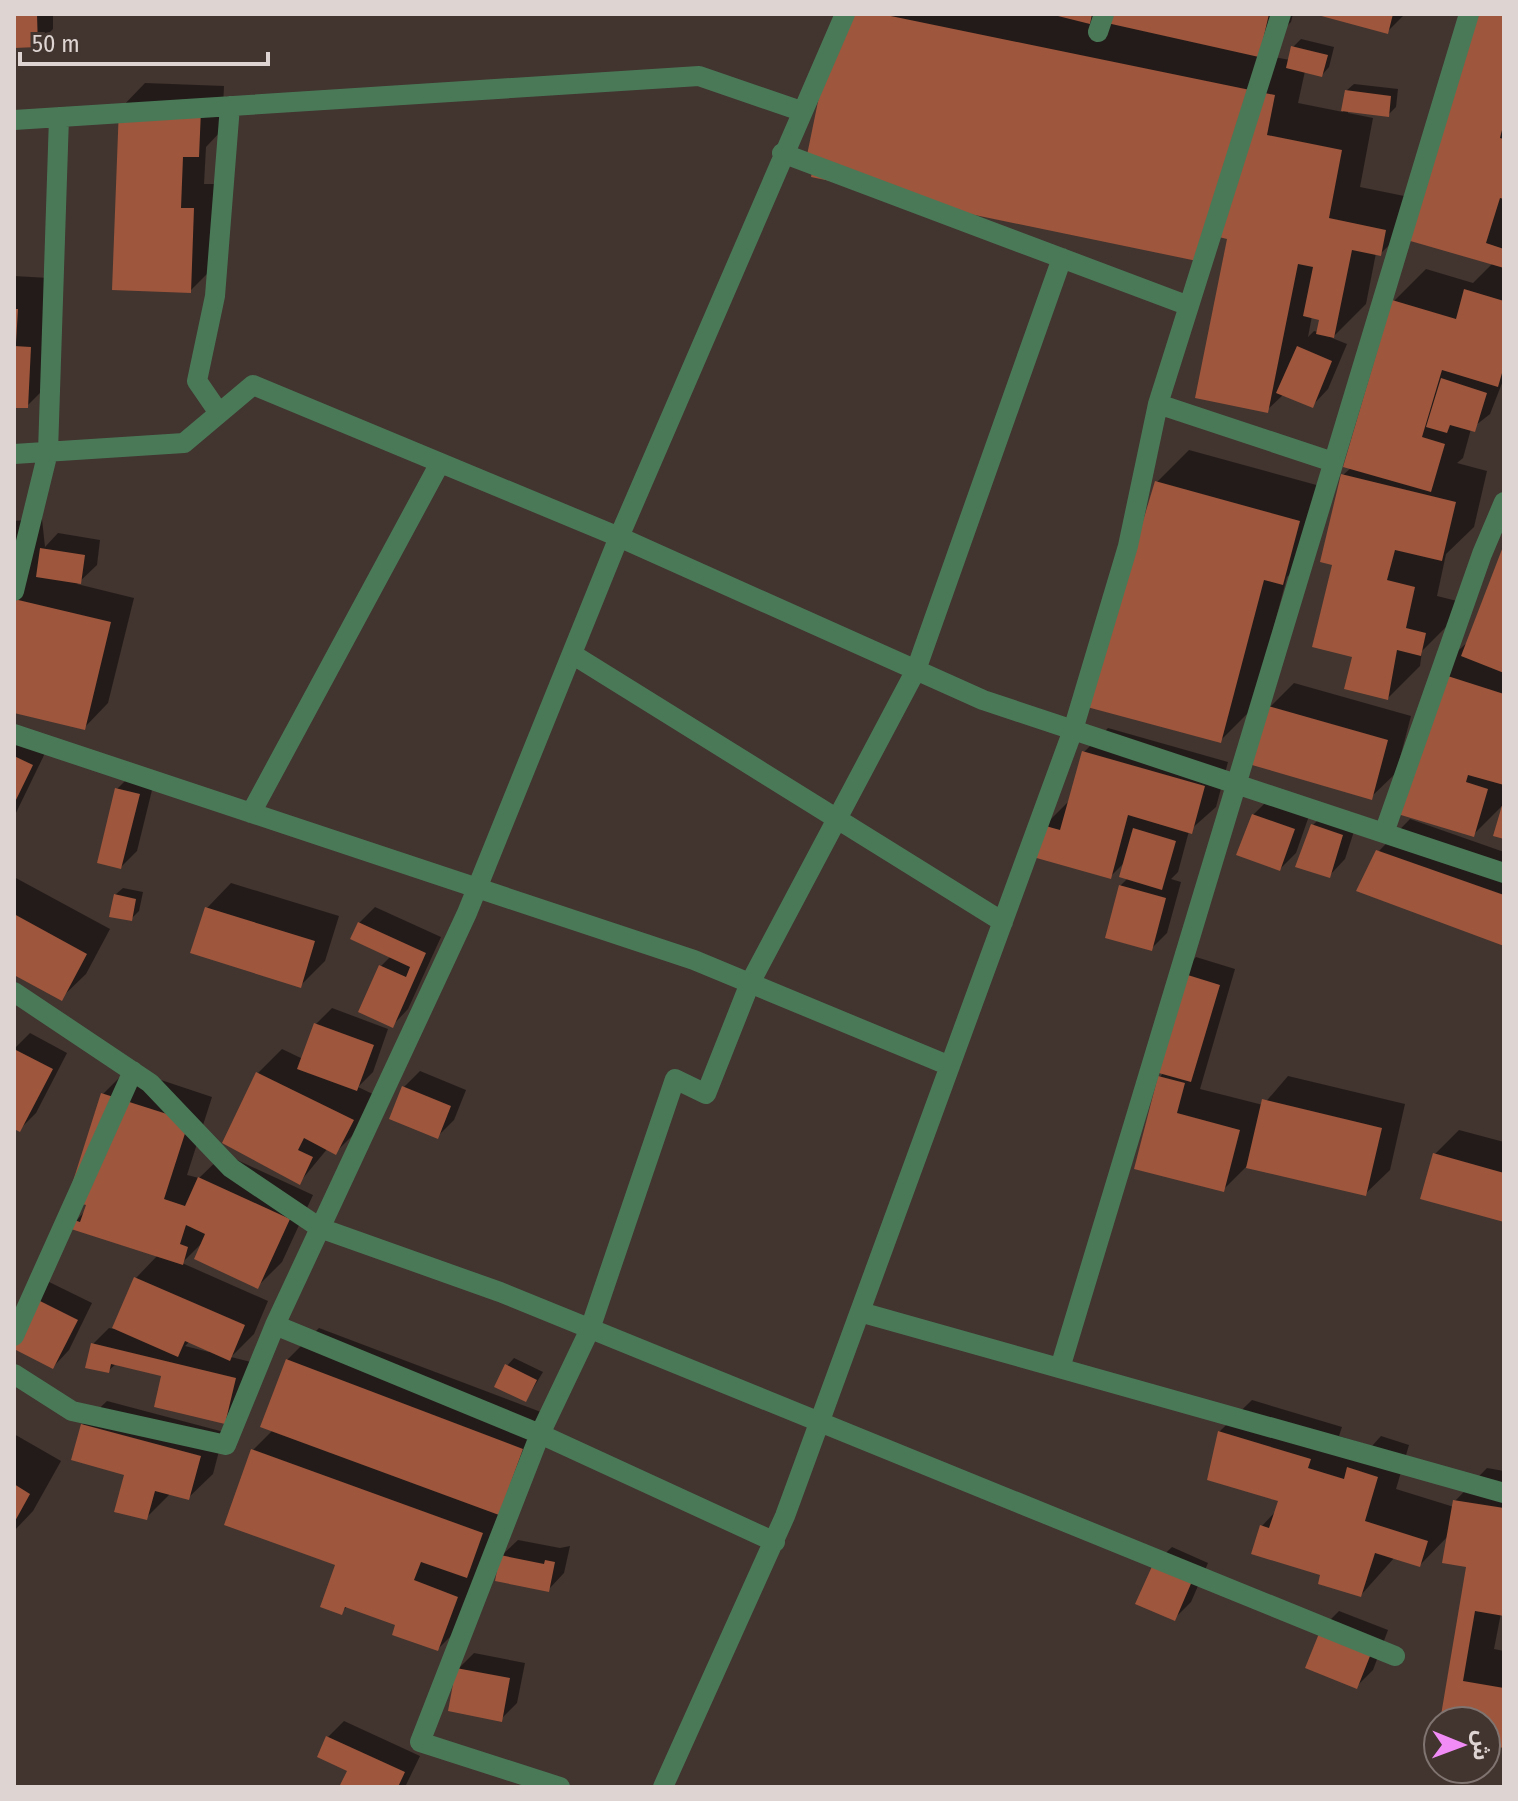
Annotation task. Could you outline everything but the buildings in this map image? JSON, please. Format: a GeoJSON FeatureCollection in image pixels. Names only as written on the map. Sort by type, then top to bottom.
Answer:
{"type":"FeatureCollection","features":[{"type":"Feature","properties":{"kind":"street"},"geometry":{"type":"LineString","coordinates":[[14,1374],[72,1411],[226,1445],[275,1325],[477,888],[619,537],[782,153],[845,14]]}},
{"type":"Feature","properties":{"kind":"street"},"geometry":{"type":"LineString","coordinates":[[663,1787],[775,1542],[1073,730],[1128,546],[1158,404],[1281,14]]}},
{"type":"Feature","properties":{"kind":"street"},"geometry":{"type":"LineString","coordinates":[[1060,1368],[1469,14]]}},
{"type":"Feature","properties":{"kind":"street"},"geometry":{"type":"LineString","coordinates":[[14,120],[699,76],[801,111]]}},
{"type":"Feature","properties":{"kind":"street"},"geometry":{"type":"LineString","coordinates":[[219,413],[197,381],[215,296],[230,106]]}},
{"type":"Feature","properties":{"kind":"street"},"geometry":{"type":"LineString","coordinates":[[14,591],[48,452],[59,117]]}},
{"type":"Feature","properties":{"kind":"street"},"geometry":{"type":"LineString","coordinates":[[782,153],[1189,306]]}},
{"type":"Feature","properties":{"kind":"street"},"geometry":{"type":"LineString","coordinates":[[560,1787],[420,1742],[540,1434],[590,1329],[675,1079],[706,1094],[750,983],[916,670],[1062,258]]}},
{"type":"Feature","properties":{"kind":"street"},"geometry":{"type":"LineString","coordinates":[[14,454],[184,443],[253,385],[619,537],[983,700],[1504,873]]}},
{"type":"Feature","properties":{"kind":"street"},"geometry":{"type":"LineString","coordinates":[[1158,404],[1333,462]]}},
{"type":"Feature","properties":{"kind":"street"},"geometry":{"type":"LineString","coordinates":[[251,813],[440,463]]}},
{"type":"Feature","properties":{"kind":"street"},"geometry":{"type":"LineString","coordinates":[[1384,833],[1482,554],[1504,502]]}},
{"type":"Feature","properties":{"kind":"street"},"geometry":{"type":"LineString","coordinates":[[572,654],[1003,922]]}},
{"type":"Feature","properties":{"kind":"street"},"geometry":{"type":"LineString","coordinates":[[14,734],[694,960],[950,1066]]}},
{"type":"Feature","properties":{"kind":"street"},"geometry":{"type":"LineString","coordinates":[[14,992],[150,1083],[231,1168],[320,1228],[590,1329],[1395,1656]]}},
{"type":"Feature","properties":{"kind":"street"},"geometry":{"type":"LineString","coordinates":[[14,1336],[133,1071]]}},
{"type":"Feature","properties":{"kind":"street"},"geometry":{"type":"LineString","coordinates":[[860,1312],[1504,1493]]}},
{"type":"Feature","properties":{"kind":"street"},"geometry":{"type":"LineString","coordinates":[[275,1325],[540,1434],[775,1542]]}}]}
